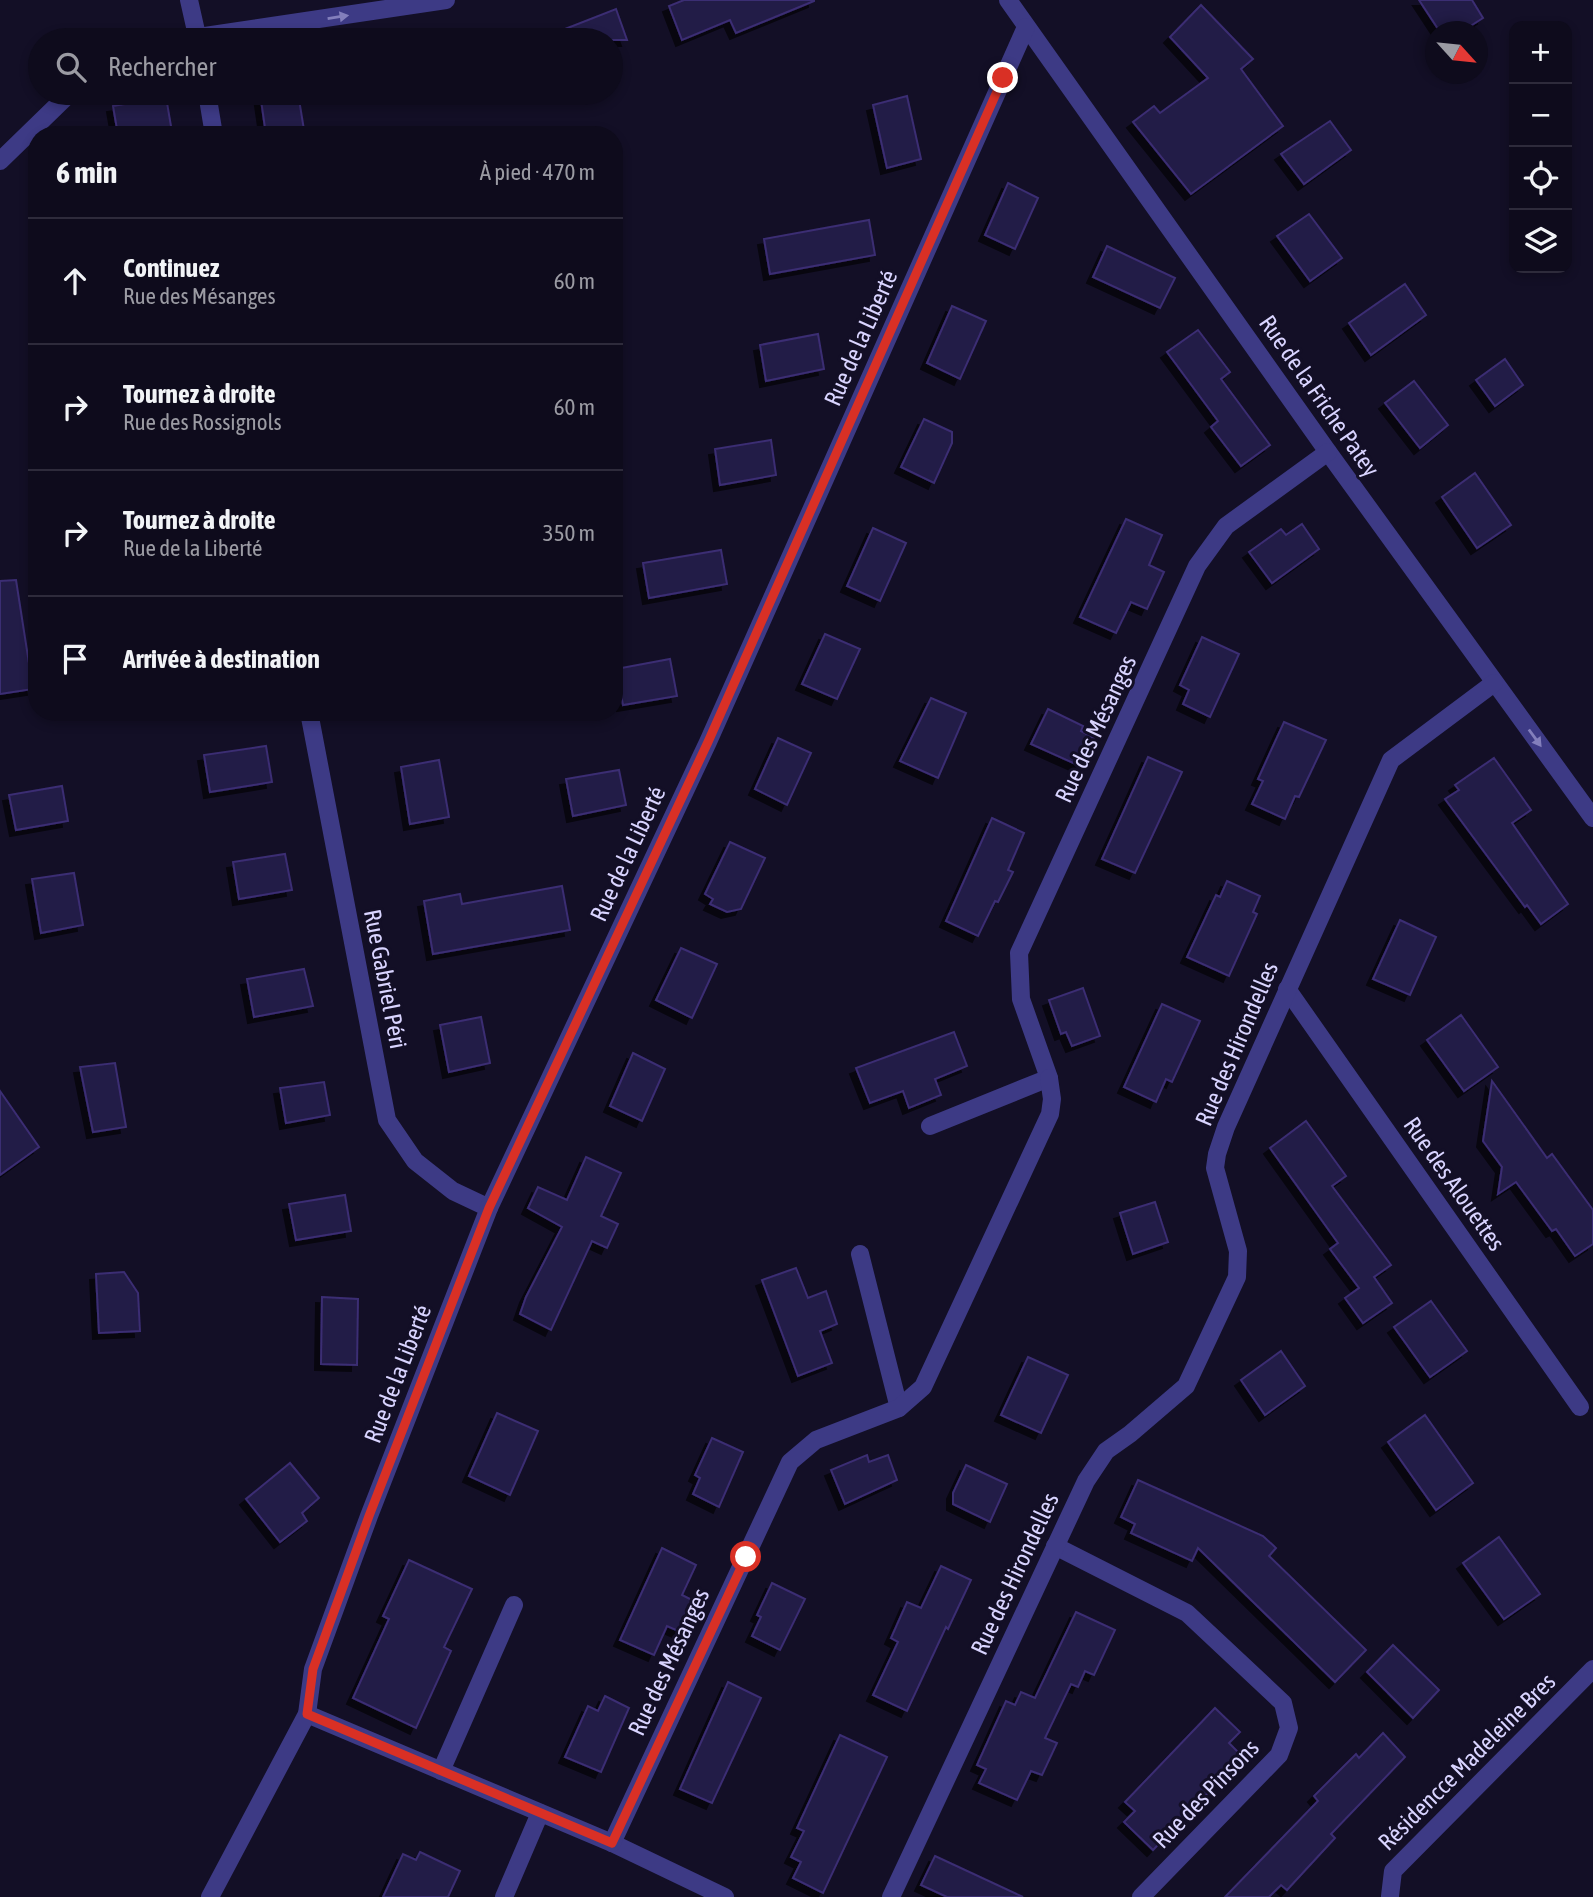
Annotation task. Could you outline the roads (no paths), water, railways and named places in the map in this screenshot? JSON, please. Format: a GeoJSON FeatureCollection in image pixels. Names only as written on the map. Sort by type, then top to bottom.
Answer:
{"type":"FeatureCollection","features":[{"type":"Feature","properties":{"kind":"street"},"geometry":{"type":"LineString","coordinates":[[189,0],[195,28]]}},
{"type":"Feature","properties":{"kind":"street"},"geometry":{"type":"LineString","coordinates":[[268,28],[446,0]]}},
{"type":"Feature","properties":{"kind":"street","name":"Rue de la Friche Patey"},"geometry":{"type":"LineString","coordinates":[[1008,0],[1328,452],[1593,818]]}},
{"type":"Feature","properties":{"kind":"street","name":"Rue de la Liberté"},"geometry":{"type":"LineString","coordinates":[[307,1714],[313,1669],[369,1516],[489,1208],[708,742],[1026,27]]}},
{"type":"Feature","properties":{"kind":"street"},"geometry":{"type":"LineString","coordinates":[[36,126],[58,105]]}},
{"type":"Feature","properties":{"kind":"street"},"geometry":{"type":"LineString","coordinates":[[209,105],[212,126]]}},
{"type":"Feature","properties":{"kind":"street"},"geometry":{"type":"LineString","coordinates":[[0,161],[28,134]]}},
{"type":"Feature","properties":{"kind":"street","name":"Rue des Mésanges"},"geometry":{"type":"LineString","coordinates":[[612,1843],[790,1462],[816,1440],[900,1408],[923,1387],[1050,1114],[1052,1099],[1049,1078],[1021,999],[1019,953],[1197,566],[1226,526],[1328,452]]}},
{"type":"Feature","properties":{"kind":"street","name":"Rue des Hirondelles"},"geometry":{"type":"LineString","coordinates":[[891,1897],[1086,1481],[1106,1451],[1186,1386],[1237,1277],[1238,1251],[1217,1177],[1217,1154],[1226,1127],[1391,760],[1494,683]]}},
{"type":"Feature","properties":{"kind":"street","name":"Rue Gabriel Péri"},"geometry":{"type":"LineString","coordinates":[[311,721],[387,1120],[415,1161],[453,1191],[489,1208]]}},
{"type":"Feature","properties":{"kind":"street","name":"Rue des Alouettes"},"geometry":{"type":"LineString","coordinates":[[1287,989],[1580,1408]]}},
{"type":"Feature","properties":{"kind":"street"},"geometry":{"type":"LineString","coordinates":[[930,1126],[1049,1078]]}},
{"type":"Feature","properties":{"kind":"street"},"geometry":{"type":"LineString","coordinates":[[860,1254],[900,1408]]}},
{"type":"Feature","properties":{"kind":"street","name":"Rue des Pinsons"},"geometry":{"type":"LineString","coordinates":[[1055,1546],[1187,1613],[1283,1703],[1289,1728],[1279,1755],[1141,1897]]}},
{"type":"Feature","properties":{"kind":"street"},"geometry":{"type":"LineString","coordinates":[[441,1771],[514,1605]]}},
{"type":"Feature","properties":{"kind":"street","name":"Résidencce Madeleine Bres"},"geometry":{"type":"LineString","coordinates":[[1394,1897],[1393,1871],[1593,1669]]}},
{"type":"Feature","properties":{"kind":"street"},"geometry":{"type":"LineString","coordinates":[[211,1897],[307,1714],[612,1843],[725,1897]]}},
{"type":"Feature","properties":{"kind":"street"},"geometry":{"type":"LineString","coordinates":[[504,1897],[540,1813]]}}]}
